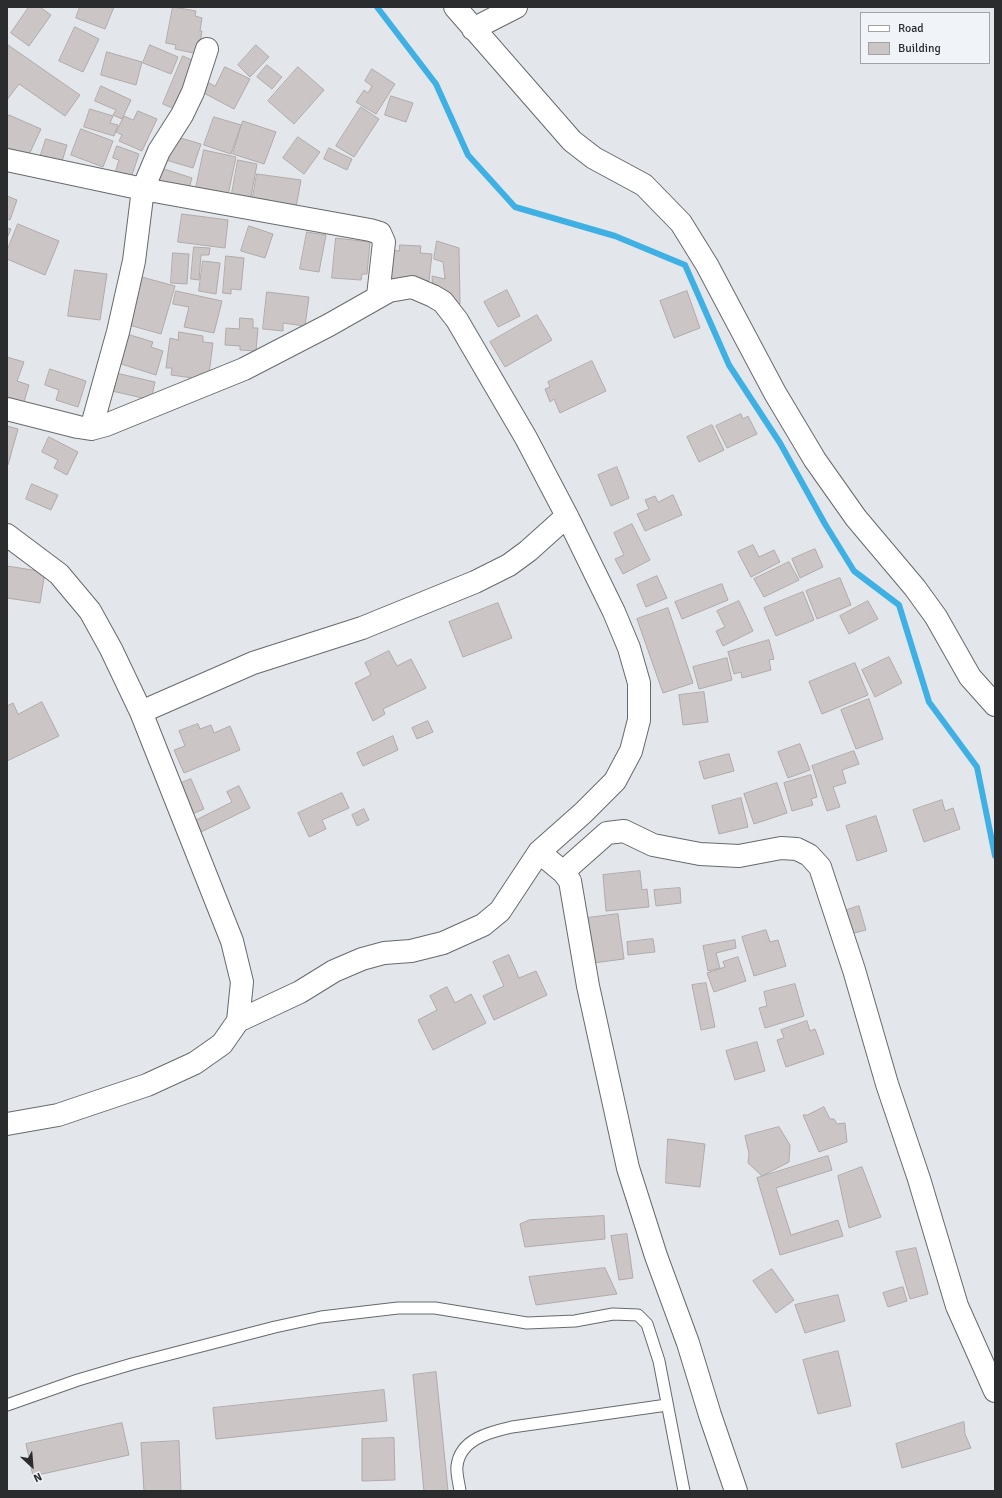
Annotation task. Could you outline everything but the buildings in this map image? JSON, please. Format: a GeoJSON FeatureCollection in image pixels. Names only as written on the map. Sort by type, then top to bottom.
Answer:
{"type":"FeatureCollection","features":[{"type":"Feature","properties":{"kind":"street"},"geometry":{"type":"LineString","coordinates":[[455,7],[572,141],[594,158],[644,185],[681,223],[711,272],[775,394],[815,460],[860,523],[915,588],[936,617],[970,676],[995,705]]}},
{"type":"Feature","properties":{"kind":"street"},"geometry":{"type":"LineString","coordinates":[[473,29],[516,7]]}},
{"type":"Feature","properties":{"kind":"street"},"geometry":{"type":"LineString","coordinates":[[91,429],[118,332],[134,261],[143,189],[159,151],[182,115],[193,92],[207,49]]}},
{"type":"Feature","properties":{"kind":"street"},"geometry":{"type":"LineString","coordinates":[[7,160],[143,189],[380,233],[384,242],[378,296]]}},
{"type":"Feature","properties":{"kind":"street"},"geometry":{"type":"LineString","coordinates":[[7,409],[91,429],[129,417],[244,369],[329,326],[378,296],[389,291],[412,287],[443,302],[476,350],[526,438],[567,516],[614,612],[629,648],[639,683],[639,720],[632,751],[615,781],[583,813],[539,852],[500,912],[483,925],[443,943],[411,951],[384,953],[362,959],[334,971],[300,992],[238,1021]]}},
{"type":"Feature","properties":{"kind":"street"},"geometry":{"type":"LineString","coordinates":[[141,712],[253,663],[362,628],[475,582],[509,565],[528,551],[567,516]]}},
{"type":"Feature","properties":{"kind":"street"},"geometry":{"type":"LineString","coordinates":[[7,535],[59,574],[90,611],[111,649],[141,712],[232,942],[242,982],[238,1021],[222,1044],[195,1063],[147,1085],[58,1115],[7,1124]]}},
{"type":"Feature","properties":{"kind":"street"},"geometry":{"type":"LineString","coordinates":[[563,872],[607,833],[624,831],[653,845],[700,854],[739,856],[782,848],[797,849],[809,854],[820,867],[854,970],[887,1084],[919,1179],[957,1306],[995,1391]]}},
{"type":"Feature","properties":{"kind":"street"},"geometry":{"type":"LineString","coordinates":[[539,852],[563,872],[570,881],[573,893],[576,925],[588,986],[628,1168],[656,1256],[688,1343],[710,1415],[736,1491]]}},
{"type":"Feature","properties":{"kind":"lane"},"geometry":{"type":"LineString","coordinates":[[7,1405],[78,1380],[275,1327],[321,1317],[398,1308],[435,1308],[527,1323],[575,1321],[613,1314],[638,1315],[647,1324],[659,1361],[684,1491]]}},
{"type":"Feature","properties":{"kind":"lane"},"geometry":{"type":"LineString","coordinates":[[460,1491],[457,1466],[463,1448],[488,1432],[555,1420],[667,1405]]}},
{"type":"Feature","properties":{"kind":"waterway"},"geometry":{"type":"LineString","coordinates":[[377,7],[436,84],[468,155],[515,207],[615,236],[685,265],[729,365],[780,443],[825,524],[854,571],[899,605],[929,702],[977,767],[995,856]]}}]}
